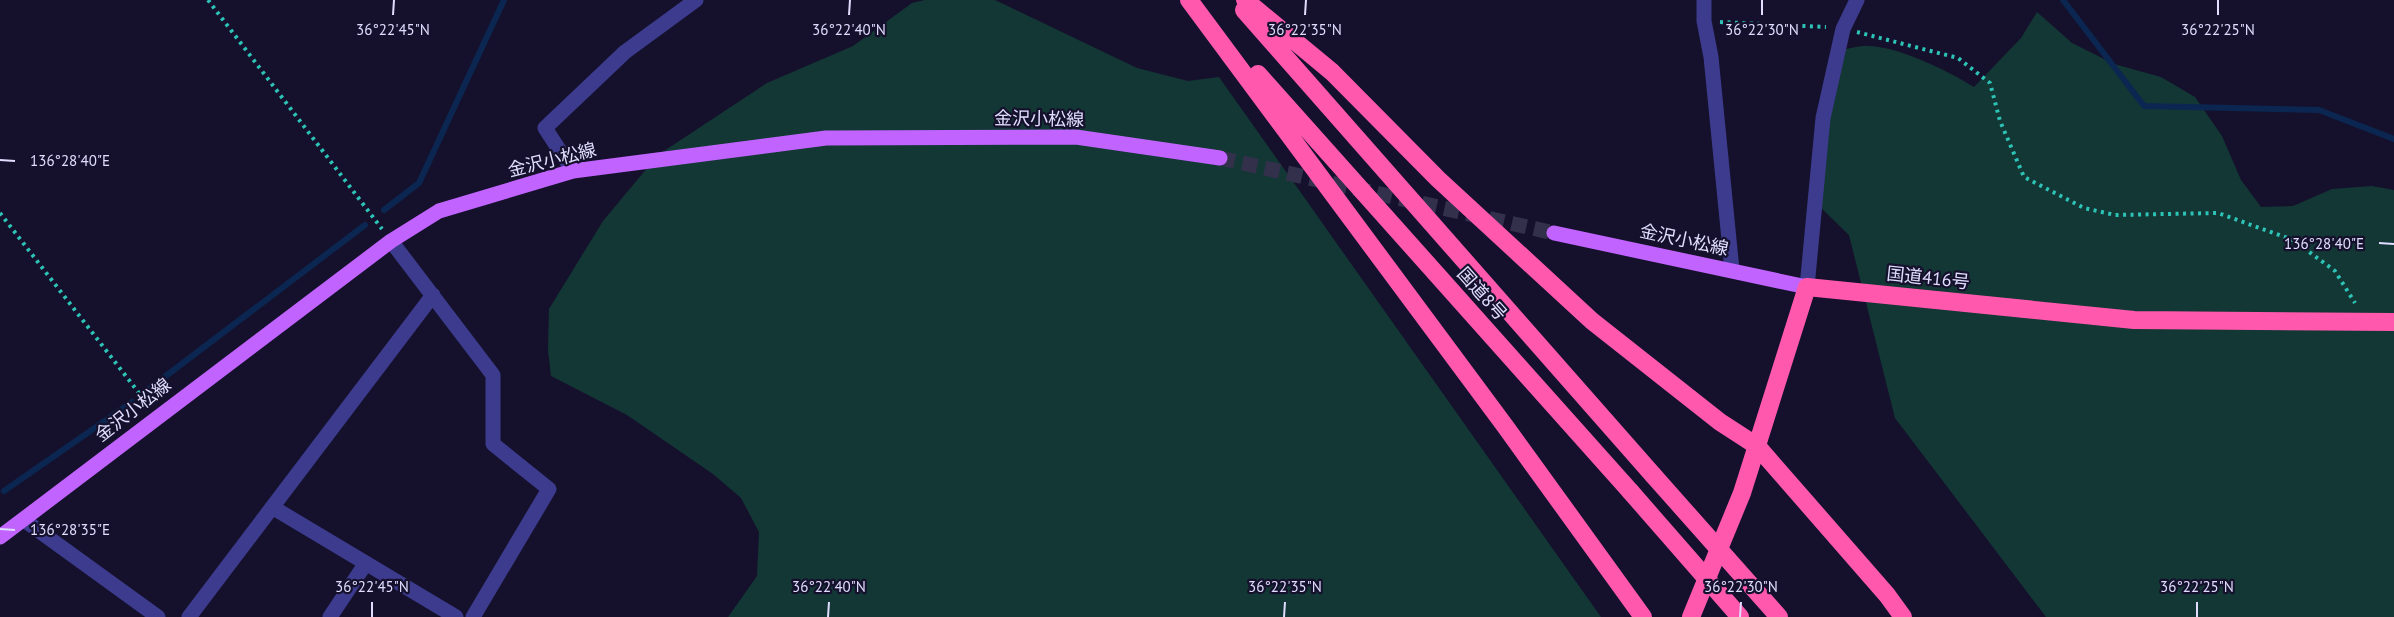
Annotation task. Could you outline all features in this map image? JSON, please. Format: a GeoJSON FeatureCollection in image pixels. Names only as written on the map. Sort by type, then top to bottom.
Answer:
{"type":"FeatureCollection","features":[{"type":"Feature","properties":{"kind":"highway","name":"国道8号"},"geometry":{"type":"LineString","coordinates":[[1190,0],[1740,617]]}},
{"type":"Feature","properties":{"kind":"highway"},"geometry":{"type":"LineString","coordinates":[[1190,0],[1643,617]]}},
{"type":"Feature","properties":{"kind":"highway","name":"国道8号"},"geometry":{"type":"LineString","coordinates":[[1235,0],[1779,617]]}},
{"type":"Feature","properties":{"kind":"highway"},"geometry":{"type":"LineString","coordinates":[[1245,0],[1332,72],[1438,179],[1592,321],[1720,422],[1757,446],[1887,595],[1903,617]]}},
{"type":"Feature","properties":{"kind":"highway"},"geometry":{"type":"LineString","coordinates":[[1691,617],[1742,493],[1807,287]]}},
{"type":"Feature","properties":{"kind":"highway","name":"国道416号"},"geometry":{"type":"LineString","coordinates":[[1807,287],[2134,320],[2394,322]]}},
{"type":"Feature","properties":{"kind":"main road","name":"金沢小松線"},"geometry":{"type":"LineString","coordinates":[[0,537],[391,241],[439,211],[573,171],[826,138],[1076,137],[1220,158]]}},
{"type":"Feature","properties":{"kind":"main road","name":"金沢小松線"},"geometry":{"type":"LineString","coordinates":[[1554,233],[1807,287]]}},
{"type":"Feature","properties":{"kind":"street"},"geometry":{"type":"LineString","coordinates":[[573,171],[545,128],[626,52],[696,0]]}},
{"type":"Feature","properties":{"kind":"street"},"geometry":{"type":"LineString","coordinates":[[1704,0],[1704,21],[1711,57],[1732,270]]}},
{"type":"Feature","properties":{"kind":"street"},"geometry":{"type":"LineString","coordinates":[[1807,287],[1823,118],[1843,29],[1857,0]]}},
{"type":"Feature","properties":{"kind":"street"},"geometry":{"type":"LineString","coordinates":[[391,241],[493,375],[492,444],[549,489],[472,617]]}},
{"type":"Feature","properties":{"kind":"street"},"geometry":{"type":"LineString","coordinates":[[189,617],[433,295]]}},
{"type":"Feature","properties":{"kind":"street"},"geometry":{"type":"LineString","coordinates":[[272,507],[456,617]]}},
{"type":"Feature","properties":{"kind":"street"},"geometry":{"type":"LineString","coordinates":[[24,520],[158,617]]}},
{"type":"Feature","properties":{"kind":"street"},"geometry":{"type":"LineString","coordinates":[[330,617],[366,563]]}},
{"type":"Feature","properties":{"kind":"path"},"geometry":{"type":"LineString","coordinates":[[208,0],[391,241]]}},
{"type":"Feature","properties":{"kind":"path"},"geometry":{"type":"LineString","coordinates":[[1704,21],[1843,29],[1958,58],[1990,83],[2000,121],[2024,177],[2084,208],[2115,215],[2218,213],[2293,240],[2335,271],[2366,322]]}},
{"type":"Feature","properties":{"kind":"path"},"geometry":{"type":"LineString","coordinates":[[0,213],[157,416]]}},
{"type":"Feature","properties":{"kind":"green space"},"geometry":{"type":"Polygon","coordinates":[[[925,0],[995,0],[1137,68],[1188,81],[1219,77],[1601,617],[728,617],[757,576],[759,532],[741,498],[713,474],[627,415],[551,376],[548,350],[549,309],[603,221],[658,155],[767,83],[853,46],[912,3],[925,0]]]}},
{"type":"Feature","properties":{"kind":"green space"},"geometry":{"type":"Polygon","coordinates":[[[2037,12],[2072,43],[2114,64],[2161,77],[2195,97],[2222,136],[2241,180],[2261,207],[2293,206],[2332,189],[2372,186],[2394,190],[2394,617],[2046,617],[1895,418],[1849,235],[1819,206],[1836,51],[1865,46],[1881,47],[1938,67],[1974,87],[2021,38],[2037,12]]]}},
{"type":"Feature","properties":{"kind":"waterway"},"geometry":{"type":"LineString","coordinates":[[384,210],[419,183],[504,0]]}},
{"type":"Feature","properties":{"kind":"waterway"},"geometry":{"type":"LineString","coordinates":[[2063,0],[2144,106],[2319,110],[2394,139]]}},
{"type":"Feature","properties":{"kind":"waterway"},"geometry":{"type":"LineString","coordinates":[[150,388],[365,225]]}},
{"type":"Feature","properties":{"kind":"waterway"},"geometry":{"type":"LineString","coordinates":[[4,491],[132,402]]}},
{"type":"Feature","properties":{"kind":"tunnel"},"geometry":{"type":"LineString","coordinates":[[1220,158],[1554,233]]}}]}
